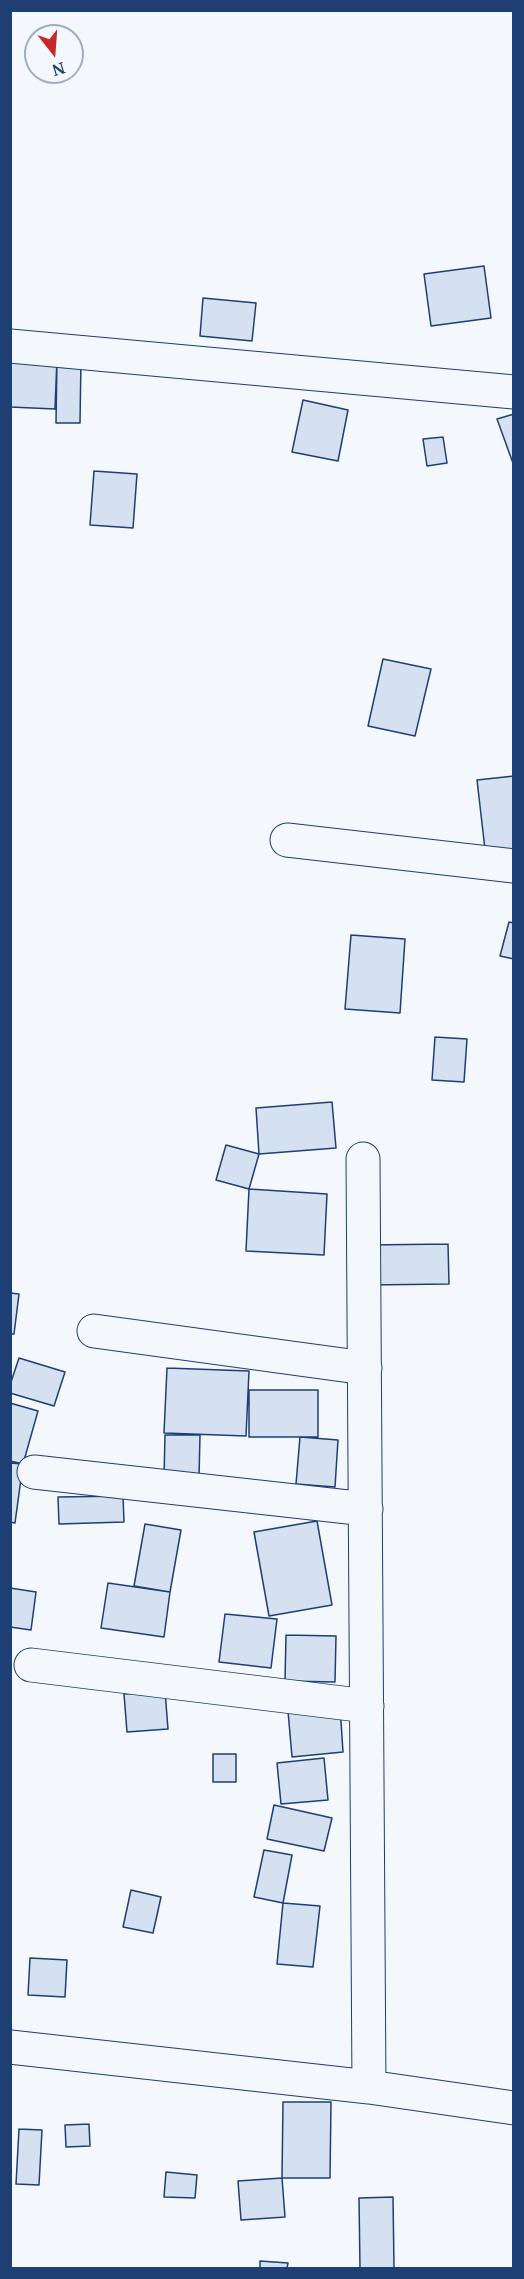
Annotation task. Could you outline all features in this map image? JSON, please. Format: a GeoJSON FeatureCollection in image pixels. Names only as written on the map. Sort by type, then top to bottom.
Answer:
{"type":"FeatureCollection","features":[{"type":"Feature","properties":{"kind":"street"},"geometry":{"type":"LineString","coordinates":[[10,346],[513,392]]}},
{"type":"Feature","properties":{"kind":"street"},"geometry":{"type":"LineString","coordinates":[[287,840],[513,866]]}},
{"type":"Feature","properties":{"kind":"street"},"geometry":{"type":"LineString","coordinates":[[363,1159],[369,2087]]}},
{"type":"Feature","properties":{"kind":"street"},"geometry":{"type":"LineString","coordinates":[[94,1331],[364,1368]]}},
{"type":"Feature","properties":{"kind":"street"},"geometry":{"type":"LineString","coordinates":[[34,1472],[366,1509]]}},
{"type":"Feature","properties":{"kind":"street"},"geometry":{"type":"LineString","coordinates":[[31,1665],[367,1706]]}},
{"type":"Feature","properties":{"kind":"street"},"geometry":{"type":"LineString","coordinates":[[10,2047],[369,2087],[513,2108]]}},
{"type":"Feature","properties":{"kind":"building"},"geometry":{"type":"Polygon","coordinates":[[[484,266],[491,318],[431,326],[424,274],[484,266]]]}},
{"type":"Feature","properties":{"kind":"building"},"geometry":{"type":"Polygon","coordinates":[[[203,298],[256,303],[252,341],[200,336],[203,298]]]}},
{"type":"Feature","properties":{"kind":"building"},"geometry":{"type":"Polygon","coordinates":[[[10,356],[57,358],[55,409],[10,407],[10,356]]]}},
{"type":"Feature","properties":{"kind":"building"},"geometry":{"type":"Polygon","coordinates":[[[57,358],[81,358],[80,423],[56,423],[57,358]]]}},
{"type":"Feature","properties":{"kind":"building"},"geometry":{"type":"Polygon","coordinates":[[[303,400],[348,410],[338,461],[292,452],[303,400]]]}},
{"type":"Feature","properties":{"kind":"building"},"geometry":{"type":"Polygon","coordinates":[[[514,414],[514,466],[497,419],[514,414]]]}},
{"type":"Feature","properties":{"kind":"building"},"geometry":{"type":"Polygon","coordinates":[[[443,437],[447,463],[427,466],[423,439],[443,437]]]}},
{"type":"Feature","properties":{"kind":"building"},"geometry":{"type":"Polygon","coordinates":[[[94,471],[137,474],[133,528],[90,525],[94,471]]]}},
{"type":"Feature","properties":{"kind":"building"},"geometry":{"type":"Polygon","coordinates":[[[383,659],[431,669],[415,736],[368,726],[383,659]]]}},
{"type":"Feature","properties":{"kind":"building"},"geometry":{"type":"Polygon","coordinates":[[[514,776],[514,854],[486,858],[477,780],[514,776]]]}},
{"type":"Feature","properties":{"kind":"building"},"geometry":{"type":"Polygon","coordinates":[[[509,922],[514,923],[514,959],[500,956],[509,922]]]}},
{"type":"Feature","properties":{"kind":"building"},"geometry":{"type":"Polygon","coordinates":[[[351,935],[405,939],[400,1013],[345,1009],[351,935]]]}},
{"type":"Feature","properties":{"kind":"building"},"geometry":{"type":"Polygon","coordinates":[[[435,1037],[467,1039],[464,1082],[432,1080],[435,1037]]]}},
{"type":"Feature","properties":{"kind":"building"},"geometry":{"type":"Polygon","coordinates":[[[332,1102],[336,1148],[259,1154],[256,1108],[332,1102]]]}},
{"type":"Feature","properties":{"kind":"building"},"geometry":{"type":"Polygon","coordinates":[[[226,1145],[259,1154],[249,1189],[216,1180],[226,1145]]]}},
{"type":"Feature","properties":{"kind":"building"},"geometry":{"type":"Polygon","coordinates":[[[249,1189],[327,1194],[324,1255],[246,1251],[249,1189]]]}},
{"type":"Feature","properties":{"kind":"building"},"geometry":{"type":"Polygon","coordinates":[[[448,1244],[449,1284],[367,1285],[367,1245],[448,1244]]]}},
{"type":"Feature","properties":{"kind":"building"},"geometry":{"type":"Polygon","coordinates":[[[10,1293],[19,1294],[14,1334],[10,1334],[10,1293]]]}},
{"type":"Feature","properties":{"kind":"building"},"geometry":{"type":"Polygon","coordinates":[[[19,1358],[65,1372],[54,1406],[10,1393],[10,1385],[19,1358]]]}},
{"type":"Feature","properties":{"kind":"building"},"geometry":{"type":"Polygon","coordinates":[[[167,1368],[249,1371],[246,1436],[164,1433],[167,1368]]]}},
{"type":"Feature","properties":{"kind":"building"},"geometry":{"type":"Polygon","coordinates":[[[249,1390],[318,1390],[318,1437],[249,1437],[249,1390]]]}},
{"type":"Feature","properties":{"kind":"building"},"geometry":{"type":"Polygon","coordinates":[[[10,1403],[38,1411],[23,1464],[10,1461],[10,1403]]]}},
{"type":"Feature","properties":{"kind":"building"},"geometry":{"type":"Polygon","coordinates":[[[165,1435],[200,1435],[199,1478],[164,1478],[165,1435]]]}},
{"type":"Feature","properties":{"kind":"building"},"geometry":{"type":"Polygon","coordinates":[[[300,1437],[338,1440],[335,1487],[296,1484],[300,1437]]]}},
{"type":"Feature","properties":{"kind":"building"},"geometry":{"type":"Polygon","coordinates":[[[10,1463],[23,1464],[15,1523],[10,1522],[10,1463]]]}},
{"type":"Feature","properties":{"kind":"building"},"geometry":{"type":"Polygon","coordinates":[[[123,1496],[124,1522],[59,1524],[58,1497],[123,1496]]]}},
{"type":"Feature","properties":{"kind":"building"},"geometry":{"type":"Polygon","coordinates":[[[317,1521],[332,1605],[269,1616],[254,1532],[317,1521]]]}},
{"type":"Feature","properties":{"kind":"building"},"geometry":{"type":"Polygon","coordinates":[[[145,1524],[181,1530],[170,1592],[134,1586],[145,1524]]]}},
{"type":"Feature","properties":{"kind":"building"},"geometry":{"type":"Polygon","coordinates":[[[108,1583],[170,1592],[164,1637],[101,1628],[108,1583]]]}},
{"type":"Feature","properties":{"kind":"building"},"geometry":{"type":"Polygon","coordinates":[[[10,1588],[36,1592],[31,1630],[10,1627],[10,1588]]]}},
{"type":"Feature","properties":{"kind":"building"},"geometry":{"type":"Polygon","coordinates":[[[225,1614],[277,1619],[271,1668],[219,1662],[225,1614]]]}},
{"type":"Feature","properties":{"kind":"building"},"geometry":{"type":"Polygon","coordinates":[[[286,1635],[336,1636],[335,1682],[285,1681],[286,1635]]]}},
{"type":"Feature","properties":{"kind":"building"},"geometry":{"type":"Polygon","coordinates":[[[165,1691],[168,1729],[127,1732],[124,1694],[165,1691]]]}},
{"type":"Feature","properties":{"kind":"building"},"geometry":{"type":"Polygon","coordinates":[[[340,1706],[343,1752],[292,1757],[288,1711],[340,1706]]]}},
{"type":"Feature","properties":{"kind":"building"},"geometry":{"type":"Polygon","coordinates":[[[213,1754],[236,1754],[236,1782],[213,1782],[213,1754]]]}},
{"type":"Feature","properties":{"kind":"building"},"geometry":{"type":"Polygon","coordinates":[[[324,1758],[328,1800],[281,1804],[277,1763],[324,1758]]]}},
{"type":"Feature","properties":{"kind":"building"},"geometry":{"type":"Polygon","coordinates":[[[274,1805],[332,1818],[324,1851],[267,1839],[274,1805]]]}},
{"type":"Feature","properties":{"kind":"building"},"geometry":{"type":"Polygon","coordinates":[[[264,1850],[292,1855],[283,1903],[254,1897],[264,1850]]]}},
{"type":"Feature","properties":{"kind":"building"},"geometry":{"type":"Polygon","coordinates":[[[131,1890],[161,1897],[153,1933],[123,1927],[131,1890]]]}},
{"type":"Feature","properties":{"kind":"building"},"geometry":{"type":"Polygon","coordinates":[[[283,1903],[320,1906],[313,1967],[277,1964],[283,1903]]]}},
{"type":"Feature","properties":{"kind":"building"},"geometry":{"type":"Polygon","coordinates":[[[30,1958],[67,1960],[65,1997],[28,1995],[30,1958]]]}},
{"type":"Feature","properties":{"kind":"building"},"geometry":{"type":"Polygon","coordinates":[[[283,2102],[331,2102],[330,2178],[282,2178],[283,2102]]]}},
{"type":"Feature","properties":{"kind":"building"},"geometry":{"type":"Polygon","coordinates":[[[89,2124],[90,2146],[66,2147],[65,2125],[89,2124]]]}},
{"type":"Feature","properties":{"kind":"building"},"geometry":{"type":"Polygon","coordinates":[[[19,2129],[42,2130],[39,2185],[16,2184],[19,2129]]]}},
{"type":"Feature","properties":{"kind":"building"},"geometry":{"type":"Polygon","coordinates":[[[166,2172],[197,2175],[195,2198],[164,2197],[166,2172]]]}},
{"type":"Feature","properties":{"kind":"building"},"geometry":{"type":"Polygon","coordinates":[[[282,2178],[285,2217],[241,2220],[238,2181],[282,2178]]]}},
{"type":"Feature","properties":{"kind":"building"},"geometry":{"type":"Polygon","coordinates":[[[393,2197],[394,2268],[360,2268],[359,2198],[393,2197]]]}},
{"type":"Feature","properties":{"kind":"building"},"geometry":{"type":"Polygon","coordinates":[[[260,2261],[288,2263],[287,2268],[260,2268],[260,2261]]]}}]}
